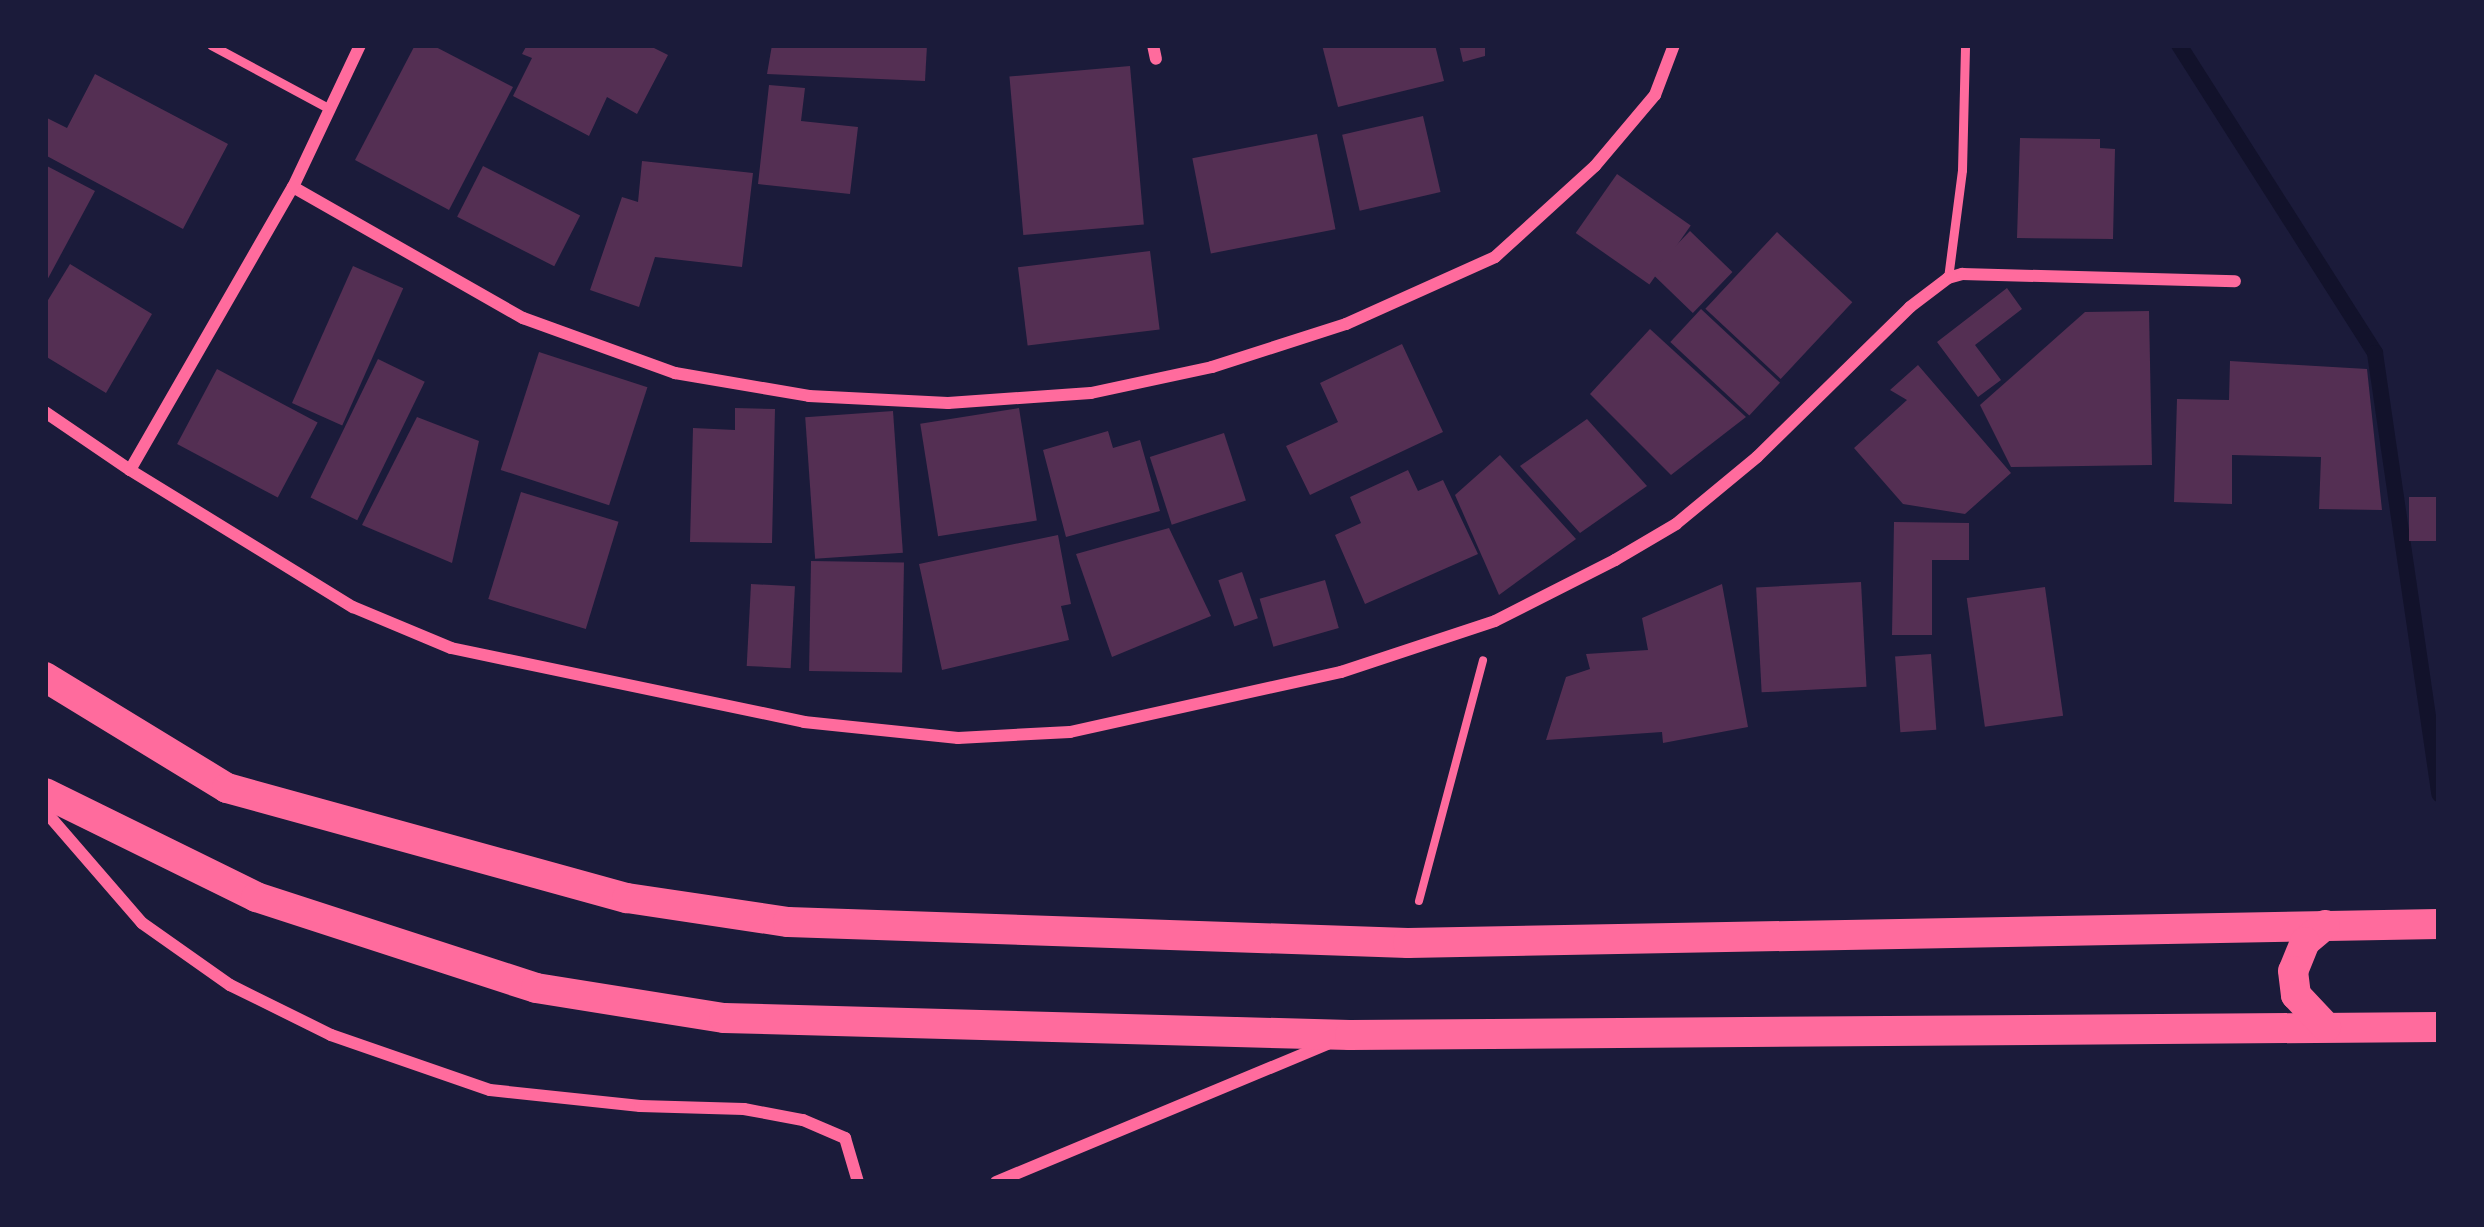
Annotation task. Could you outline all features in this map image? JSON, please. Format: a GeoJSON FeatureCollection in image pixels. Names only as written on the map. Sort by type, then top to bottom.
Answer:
{"type":"FeatureCollection","features":[{"type":"Feature","properties":{"kind":"main road"},"geometry":{"type":"LineString","coordinates":[[45,677],[226,788],[627,898],[788,922],[1408,943],[2439,924]]}},
{"type":"Feature","properties":{"kind":"main road"},"geometry":{"type":"LineString","coordinates":[[45,794],[256,897],[536,988],[724,1018],[1350,1035],[2439,1028]]}},
{"type":"Feature","properties":{"kind":"main road"},"geometry":{"type":"LineString","coordinates":[[2325,925],[2305,942],[2293,971],[2296,995],[2326,1027]]}},
{"type":"Feature","properties":{"kind":"street"},"geometry":{"type":"LineString","coordinates":[[130,470],[293,187],[360,45]]}},
{"type":"Feature","properties":{"kind":"street"},"geometry":{"type":"LineString","coordinates":[[293,187],[523,318],[675,374],[809,396],[948,403],[1091,393],[1212,367],[1346,324],[1420,296],[1495,257],[1595,166],[1625,131],[1654,95],[1674,45]]}},
{"type":"Feature","properties":{"kind":"street"},"geometry":{"type":"LineString","coordinates":[[45,412],[353,607],[451,648],[804,722],[958,738],[1070,732],[1341,672],[1495,621],[1676,524],[1757,458],[1910,307],[1948,278],[1962,274],[2236,281]]}},
{"type":"Feature","properties":{"kind":"street"},"geometry":{"type":"LineString","coordinates":[[45,811],[142,923],[230,985],[331,1034],[490,1090],[640,1106],[744,1109],[803,1120],[845,1138],[858,1182]]}},
{"type":"Feature","properties":{"kind":"street"},"geometry":{"type":"LineString","coordinates":[[996,1182],[1350,1035]]}},
{"type":"Feature","properties":{"kind":"lane"},"geometry":{"type":"LineString","coordinates":[[212,45],[328,108]]}},
{"type":"Feature","properties":{"kind":"lane"},"geometry":{"type":"LineString","coordinates":[[1948,278],[1962,170],[1965,45]]}},
{"type":"Feature","properties":{"kind":"path"},"geometry":{"type":"LineString","coordinates":[[1408,943],[1495,621]]}},
{"type":"Feature","properties":{"kind":"building"},"geometry":{"type":"Polygon","coordinates":[[[415,45],[432,45],[513,87],[449,210],[355,160],[415,45]]]}},
{"type":"Feature","properties":{"kind":"building"},"geometry":{"type":"Polygon","coordinates":[[[527,45],[648,45],[668,55],[637,114],[607,97],[589,136],[513,96],[532,58],[522,54],[527,45]]]}},
{"type":"Feature","properties":{"kind":"building"},"geometry":{"type":"Polygon","coordinates":[[[772,45],[927,45],[925,81],[767,74],[772,45]]]}},
{"type":"Feature","properties":{"kind":"building"},"geometry":{"type":"Polygon","coordinates":[[[1322,45],[1435,45],[1444,81],[1338,107],[1322,45]]]}},
{"type":"Feature","properties":{"kind":"building"},"geometry":{"type":"Polygon","coordinates":[[[1459,45],[1485,45],[1485,56],[1463,62],[1459,45]]]}},
{"type":"Feature","properties":{"kind":"building"},"geometry":{"type":"Polygon","coordinates":[[[1130,66],[1144,224],[1023,235],[1009,77],[1130,66]]]}},
{"type":"Feature","properties":{"kind":"building"},"geometry":{"type":"Polygon","coordinates":[[[95,74],[228,144],[183,229],[45,155],[45,117],[67,128],[95,74]]]}},
{"type":"Feature","properties":{"kind":"building"},"geometry":{"type":"Polygon","coordinates":[[[769,85],[805,88],[801,121],[858,127],[850,194],[758,184],[769,85]]]}},
{"type":"Feature","properties":{"kind":"building"},"geometry":{"type":"Polygon","coordinates":[[[1423,116],[1441,192],[1360,211],[1342,135],[1423,116]]]}},
{"type":"Feature","properties":{"kind":"building"},"geometry":{"type":"Polygon","coordinates":[[[1317,134],[1336,229],[1211,253],[1192,158],[1317,134]]]}},
{"type":"Feature","properties":{"kind":"building"},"geometry":{"type":"Polygon","coordinates":[[[2020,138],[2100,139],[2100,148],[2115,149],[2113,239],[2017,238],[2020,138]]]}},
{"type":"Feature","properties":{"kind":"building"},"geometry":{"type":"Polygon","coordinates":[[[642,161],[753,173],[742,267],[655,257],[639,307],[590,290],[622,197],[638,202],[642,161]]]}},
{"type":"Feature","properties":{"kind":"building"},"geometry":{"type":"Polygon","coordinates":[[[45,165],[95,191],[45,284],[45,165]]]}},
{"type":"Feature","properties":{"kind":"building"},"geometry":{"type":"Polygon","coordinates":[[[483,166],[580,215],[554,266],[457,217],[483,166]]]}},
{"type":"Feature","properties":{"kind":"building"},"geometry":{"type":"Polygon","coordinates":[[[1617,174],[1691,226],[1649,285],[1576,233],[1617,174]]]}},
{"type":"Feature","properties":{"kind":"building"},"geometry":{"type":"Polygon","coordinates":[[[1690,231],[1732,272],[1693,313],[1650,272],[1690,231]]]}},
{"type":"Feature","properties":{"kind":"building"},"geometry":{"type":"Polygon","coordinates":[[[1777,232],[1852,302],[1781,379],[1705,309],[1777,232]]]}},
{"type":"Feature","properties":{"kind":"building"},"geometry":{"type":"Polygon","coordinates":[[[1150,251],[1160,329],[1028,346],[1018,267],[1150,251]]]}},
{"type":"Feature","properties":{"kind":"building"},"geometry":{"type":"Polygon","coordinates":[[[70,264],[152,314],[106,393],[45,356],[45,305],[70,264]]]}},
{"type":"Feature","properties":{"kind":"building"},"geometry":{"type":"Polygon","coordinates":[[[353,266],[403,288],[342,425],[292,403],[353,266]]]}},
{"type":"Feature","properties":{"kind":"building"},"geometry":{"type":"Polygon","coordinates":[[[2007,288],[2022,309],[1975,345],[2001,380],[1978,397],[1937,342],[2007,288]]]}},
{"type":"Feature","properties":{"kind":"building"},"geometry":{"type":"Polygon","coordinates":[[[1701,309],[1780,383],[1749,416],[1670,342],[1701,309]]]}},
{"type":"Feature","properties":{"kind":"building"},"geometry":{"type":"Polygon","coordinates":[[[2149,311],[2152,465],[2011,467],[1980,405],[2085,312],[2149,311]]]}},
{"type":"Feature","properties":{"kind":"building"},"geometry":{"type":"Polygon","coordinates":[[[1650,329],[1746,417],[1671,475],[1590,394],[1650,329]]]}},
{"type":"Feature","properties":{"kind":"building"},"geometry":{"type":"Polygon","coordinates":[[[1402,344],[1443,432],[1310,495],[1286,446],[1338,422],[1320,383],[1402,344]]]}},
{"type":"Feature","properties":{"kind":"building"},"geometry":{"type":"Polygon","coordinates":[[[539,352],[647,387],[609,505],[501,470],[539,352]]]}},
{"type":"Feature","properties":{"kind":"building"},"geometry":{"type":"Polygon","coordinates":[[[378,359],[425,382],[357,520],[310,497],[378,359]]]}},
{"type":"Feature","properties":{"kind":"building"},"geometry":{"type":"Polygon","coordinates":[[[2230,361],[2367,369],[2382,510],[2319,509],[2321,457],[2232,455],[2232,504],[2174,502],[2177,399],[2229,400],[2230,361]]]}},
{"type":"Feature","properties":{"kind":"building"},"geometry":{"type":"Polygon","coordinates":[[[1918,365],[2011,473],[1965,514],[1903,504],[1854,448],[1907,400],[1890,390],[1918,365]]]}},
{"type":"Feature","properties":{"kind":"building"},"geometry":{"type":"Polygon","coordinates":[[[217,369],[318,423],[278,498],[177,444],[217,369]]]}},
{"type":"Feature","properties":{"kind":"building"},"geometry":{"type":"Polygon","coordinates":[[[735,408],[775,409],[772,543],[690,542],[693,428],[735,430],[735,408]]]}},
{"type":"Feature","properties":{"kind":"building"},"geometry":{"type":"Polygon","coordinates":[[[1019,408],[1037,521],[938,536],[920,424],[1019,408]]]}},
{"type":"Feature","properties":{"kind":"building"},"geometry":{"type":"Polygon","coordinates":[[[893,411],[903,553],[815,559],[805,417],[893,411]]]}},
{"type":"Feature","properties":{"kind":"building"},"geometry":{"type":"Polygon","coordinates":[[[417,417],[479,441],[452,563],[362,525],[417,417]]]}},
{"type":"Feature","properties":{"kind":"building"},"geometry":{"type":"Polygon","coordinates":[[[1587,419],[1647,486],[1580,533],[1520,466],[1587,419]]]}},
{"type":"Feature","properties":{"kind":"building"},"geometry":{"type":"Polygon","coordinates":[[[1108,431],[1113,448],[1140,440],[1160,511],[1066,537],[1043,450],[1108,431]]]}},
{"type":"Feature","properties":{"kind":"building"},"geometry":{"type":"Polygon","coordinates":[[[1224,433],[1246,501],[1172,525],[1150,457],[1224,433]]]}},
{"type":"Feature","properties":{"kind":"building"},"geometry":{"type":"Polygon","coordinates":[[[1500,455],[1576,539],[1499,595],[1455,495],[1500,455]]]}},
{"type":"Feature","properties":{"kind":"building"},"geometry":{"type":"Polygon","coordinates":[[[1408,470],[1418,491],[1443,480],[1478,554],[1365,604],[1335,535],[1361,523],[1350,497],[1408,470]]]}},
{"type":"Feature","properties":{"kind":"building"},"geometry":{"type":"Polygon","coordinates":[[[521,492],[619,522],[586,629],[488,599],[521,492]]]}},
{"type":"Feature","properties":{"kind":"building"},"geometry":{"type":"Polygon","coordinates":[[[2409,497],[2439,497],[2439,541],[2409,541],[2409,497]]]}},
{"type":"Feature","properties":{"kind":"building"},"geometry":{"type":"Polygon","coordinates":[[[1894,522],[1969,523],[1969,560],[1932,560],[1932,635],[1892,635],[1894,522]]]}},
{"type":"Feature","properties":{"kind":"building"},"geometry":{"type":"Polygon","coordinates":[[[1169,528],[1211,616],[1112,657],[1076,554],[1169,528]]]}},
{"type":"Feature","properties":{"kind":"building"},"geometry":{"type":"Polygon","coordinates":[[[1058,535],[1071,604],[1061,606],[1069,640],[942,670],[919,564],[1058,535]]]}},
{"type":"Feature","properties":{"kind":"building"},"geometry":{"type":"Polygon","coordinates":[[[811,561],[904,563],[902,673],[809,671],[811,561]]]}},
{"type":"Feature","properties":{"kind":"building"},"geometry":{"type":"Polygon","coordinates":[[[1242,572],[1258,618],[1234,626],[1218,580],[1242,572]]]}},
{"type":"Feature","properties":{"kind":"building"},"geometry":{"type":"Polygon","coordinates":[[[1325,580],[1339,628],[1273,647],[1260,599],[1325,580]]]}},
{"type":"Feature","properties":{"kind":"building"},"geometry":{"type":"Polygon","coordinates":[[[1861,582],[1866,687],[1762,692],[1756,587],[1861,582]]]}},
{"type":"Feature","properties":{"kind":"building"},"geometry":{"type":"Polygon","coordinates":[[[751,584],[795,586],[791,668],[747,666],[751,584]]]}},
{"type":"Feature","properties":{"kind":"building"},"geometry":{"type":"Polygon","coordinates":[[[1722,584],[1748,727],[1663,743],[1662,732],[1546,740],[1566,677],[1590,669],[1586,654],[1648,650],[1642,618],[1722,584]]]}},
{"type":"Feature","properties":{"kind":"building"},"geometry":{"type":"Polygon","coordinates":[[[2045,587],[2063,716],[1985,727],[1967,598],[2045,587]]]}},
{"type":"Feature","properties":{"kind":"building"},"geometry":{"type":"Polygon","coordinates":[[[1931,654],[1936,730],[1900,732],[1895,657],[1931,654]]]}},
{"type":"Feature","properties":{"kind":"waterway"},"geometry":{"type":"LineString","coordinates":[[2179,45],[2375,353],[2439,794]]}}]}
